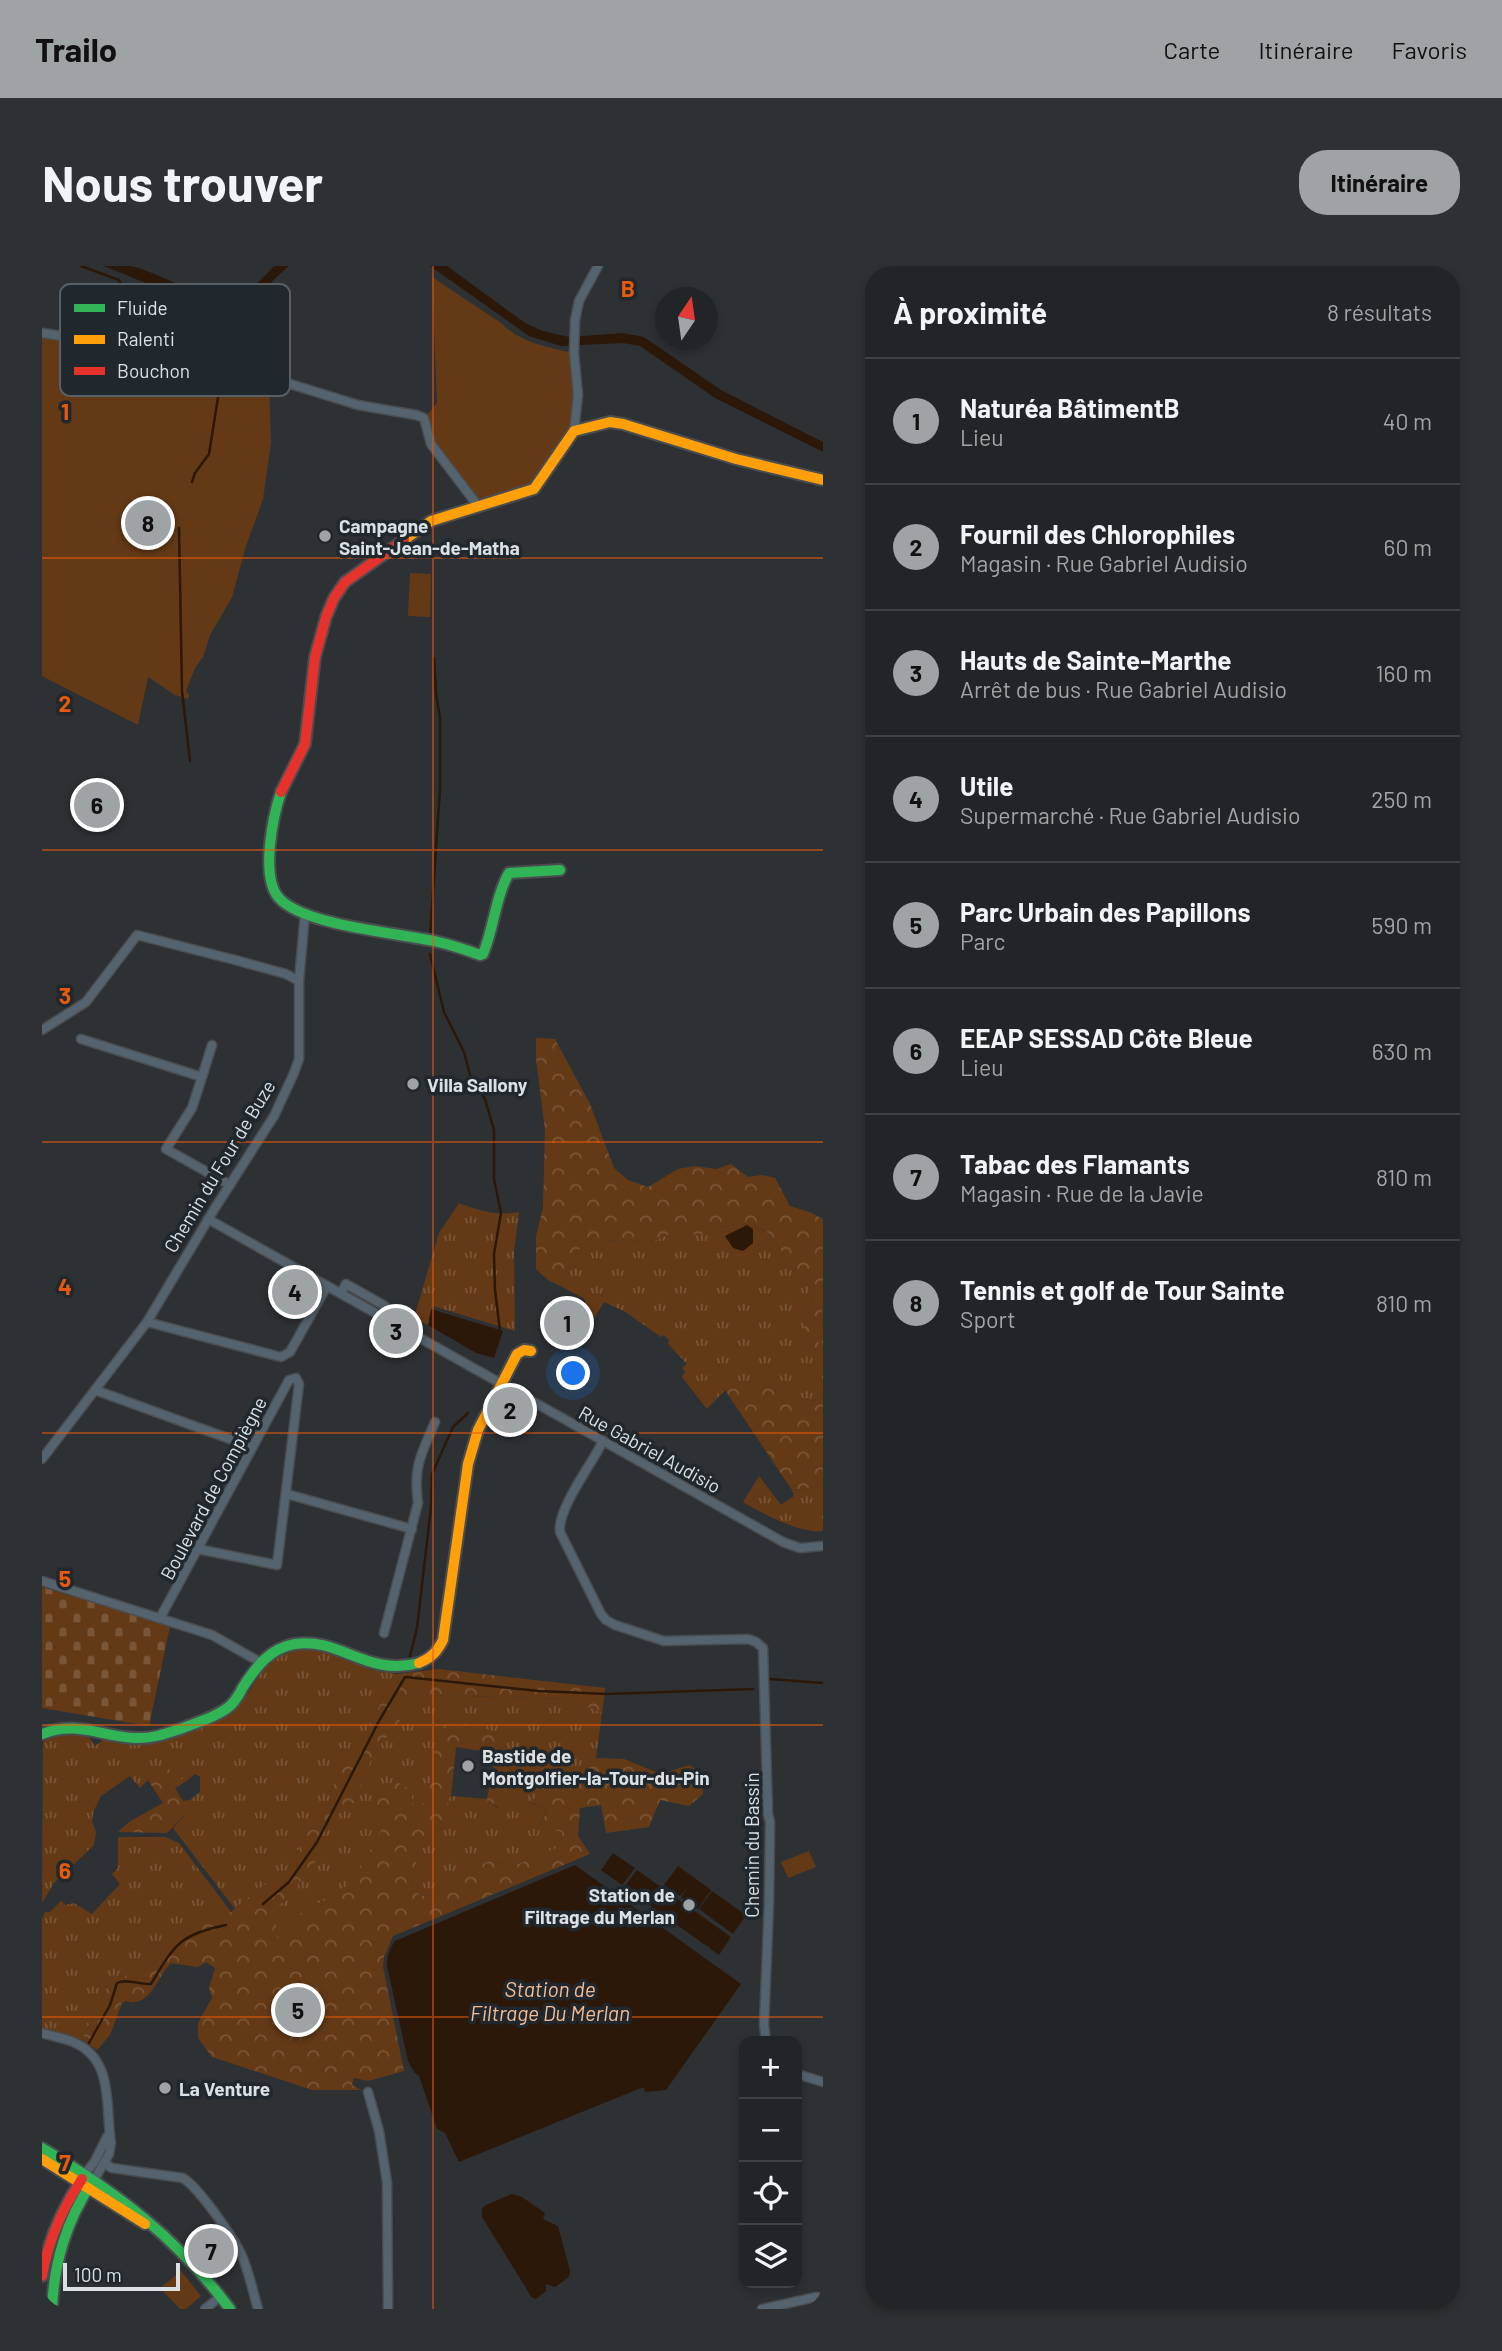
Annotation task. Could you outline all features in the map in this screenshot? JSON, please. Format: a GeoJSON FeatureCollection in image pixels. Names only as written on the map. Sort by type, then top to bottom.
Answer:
{"type":"FeatureCollection","features":[{"type":"Feature","properties":{"kind":"street"},"geometry":{"type":"LineString","coordinates":[[560,870],[509,873],[495,911],[487,946],[480,955],[439,942],[305,913],[282,902],[274,889],[272,836],[277,800],[304,747],[309,690],[320,636],[334,598],[345,582],[430,521],[526,494],[534,489],[574,430],[578,395],[574,353],[579,301],[598,266]]}},
{"type":"Feature","properties":{"kind":"street"},"geometry":{"type":"LineString","coordinates":[[42,333],[60,336]]}},
{"type":"Feature","properties":{"kind":"street"},"geometry":{"type":"LineString","coordinates":[[290,384],[358,405],[424,418],[431,444],[478,506]]}},
{"type":"Feature","properties":{"kind":"street"},"geometry":{"type":"LineString","coordinates":[[574,430],[610,422],[623,424],[736,458],[823,480]]}},
{"type":"Feature","properties":{"kind":"street","name":"Chemin du Four de Buze"},"geometry":{"type":"LineString","coordinates":[[42,1459],[147,1322],[208,1219],[274,1116],[299,1059],[299,981],[305,913]]}},
{"type":"Feature","properties":{"kind":"street"},"geometry":{"type":"LineString","coordinates":[[42,1030],[86,1002],[137,935],[248,963],[286,974],[299,981]]}},
{"type":"Feature","properties":{"kind":"street"},"geometry":{"type":"LineString","coordinates":[[82,1039],[202,1077]]}},
{"type":"Feature","properties":{"kind":"street"},"geometry":{"type":"LineString","coordinates":[[212,1045],[192,1108],[166,1149],[230,1185]]}},
{"type":"Feature","properties":{"kind":"street","name":"Rue Gabriel Audisio"},"geometry":{"type":"LineString","coordinates":[[208,1219],[783,1542],[800,1548],[823,1546]]}},
{"type":"Feature","properties":{"kind":"street"},"geometry":{"type":"LineString","coordinates":[[341,1293],[346,1284],[385,1306]]}},
{"type":"Feature","properties":{"kind":"street"},"geometry":{"type":"LineString","coordinates":[[147,1322],[281,1357],[290,1352],[327,1286]]}},
{"type":"Feature","properties":{"kind":"street"},"geometry":{"type":"LineString","coordinates":[[42,1734],[54,1728],[69,1727],[153,1737],[215,1714],[233,1703],[260,1662],[276,1650],[296,1643],[323,1644],[366,1662],[406,1666],[428,1660],[440,1649],[443,1640],[468,1464],[478,1430],[517,1354],[524,1350],[531,1351]]}},
{"type":"Feature","properties":{"kind":"street","name":"Boulevard de Compiègne"},"geometry":{"type":"LineString","coordinates":[[160,1618],[289,1380],[296,1378],[299,1384],[287,1494]]}},
{"type":"Feature","properties":{"kind":"street"},"geometry":{"type":"LineString","coordinates":[[95,1390],[252,1447]]}},
{"type":"Feature","properties":{"kind":"street"},"geometry":{"type":"LineString","coordinates":[[384,1633],[418,1503],[416,1473],[435,1422]]}},
{"type":"Feature","properties":{"kind":"street","name":"Chemin du Bassin"},"geometry":{"type":"LineString","coordinates":[[603,1441],[566,1507],[559,1525],[601,1614],[615,1625],[664,1641],[748,1639],[763,1648],[770,1822],[765,2036]]}},
{"type":"Feature","properties":{"kind":"street"},"geometry":{"type":"LineString","coordinates":[[198,1549],[277,1565],[287,1494],[412,1530]]}},
{"type":"Feature","properties":{"kind":"street"},"geometry":{"type":"LineString","coordinates":[[42,1581],[212,1635],[260,1662]]}},
{"type":"Feature","properties":{"kind":"street"},"geometry":{"type":"LineString","coordinates":[[42,2033],[82,2047],[96,2060],[105,2076],[109,2131],[109,2154],[57,2222],[46,2252],[42,2276]]}},
{"type":"Feature","properties":{"kind":"street"},"geometry":{"type":"LineString","coordinates":[[802,2076],[823,2082]]}},
{"type":"Feature","properties":{"kind":"street"},"geometry":{"type":"LineString","coordinates":[[368,2091],[379,2131],[387,2182],[388,2309]]}},
{"type":"Feature","properties":{"kind":"street"},"geometry":{"type":"LineString","coordinates":[[52,2309],[52,2278],[66,2227],[109,2131]]}},
{"type":"Feature","properties":{"kind":"street"},"geometry":{"type":"LineString","coordinates":[[42,2148],[177,2244]]}},
{"type":"Feature","properties":{"kind":"street"},"geometry":{"type":"LineString","coordinates":[[42,2160],[87,2181],[136,2209],[177,2244],[202,2270],[230,2309]]}},
{"type":"Feature","properties":{"kind":"street"},"geometry":{"type":"LineString","coordinates":[[104,2163],[112,2168],[183,2178],[205,2200],[243,2258],[258,2309]]}},
{"type":"Feature","properties":{"kind":"street"},"geometry":{"type":"LineString","coordinates":[[205,2309],[221,2295]]}},
{"type":"Feature","properties":{"kind":"street"},"geometry":{"type":"LineString","coordinates":[[762,2309],[816,2297],[823,2298]]}},
{"type":"Feature","properties":{"kind":"green space"},"geometry":{"type":"Polygon","coordinates":[[[432,277],[516,335],[542,346],[570,352],[576,387],[572,423],[530,488],[482,502],[475,499],[434,443],[428,414],[437,403],[432,277]]]}},
{"type":"Feature","properties":{"kind":"green space"},"geometry":{"type":"Polygon","coordinates":[[[46,335],[60,339],[60,396],[270,396],[271,443],[263,499],[232,597],[195,668],[186,691],[188,699],[175,695],[148,677],[138,725],[42,676],[42,338],[46,335]]]}},
{"type":"Feature","properties":{"kind":"green space"},"geometry":{"type":"Polygon","coordinates":[[[410,573],[431,574],[430,617],[408,616],[410,573]]]}},
{"type":"Feature","properties":{"kind":"green space"},"geometry":{"type":"Polygon","coordinates":[[[536,1038],[555,1039],[590,1104],[614,1168],[628,1180],[648,1187],[678,1169],[695,1166],[716,1169],[731,1164],[748,1177],[762,1175],[775,1178],[790,1206],[823,1219],[823,1328],[816,1352],[807,1345],[804,1329],[812,1300],[809,1287],[766,1231],[750,1224],[719,1227],[700,1235],[673,1233],[650,1242],[600,1240],[577,1250],[569,1273],[560,1286],[536,1269],[536,1237],[543,1207],[545,1130],[536,1038]]]}},
{"type":"Feature","properties":{"kind":"green space"},"geometry":{"type":"Polygon","coordinates":[[[459,1203],[489,1212],[519,1212],[514,1251],[515,1331],[433,1306],[428,1325],[414,1318],[439,1233],[459,1203]]]}},
{"type":"Feature","properties":{"kind":"green space"},"geometry":{"type":"Polygon","coordinates":[[[750,1224],[766,1231],[809,1287],[812,1300],[804,1330],[823,1328],[823,1397],[812,1401],[776,1391],[751,1380],[725,1390],[707,1409],[682,1377],[685,1372],[682,1368],[687,1364],[668,1344],[669,1340],[664,1335],[661,1337],[624,1311],[604,1302],[592,1321],[586,1311],[585,1299],[560,1286],[569,1273],[577,1250],[600,1240],[650,1242],[673,1233],[700,1235],[719,1227],[750,1224]]]}},
{"type":"Feature","properties":{"kind":"green space"},"geometry":{"type":"Polygon","coordinates":[[[751,1380],[776,1391],[812,1401],[823,1397],[823,1486],[792,1490],[725,1390],[751,1380]]]}},
{"type":"Feature","properties":{"kind":"green space"},"geometry":{"type":"Polygon","coordinates":[[[759,1476],[781,1505],[794,1496],[792,1490],[823,1486],[823,1531],[793,1526],[743,1502],[759,1476]]]}},
{"type":"Feature","properties":{"kind":"green space"},"geometry":{"type":"Polygon","coordinates":[[[42,1587],[170,1626],[149,1726],[42,1708],[42,1587]]]}},
{"type":"Feature","properties":{"kind":"green space"},"geometry":{"type":"Polygon","coordinates":[[[310,1649],[331,1653],[372,1670],[396,1674],[383,1689],[380,1705],[358,1748],[347,1757],[331,1790],[328,1807],[308,1831],[288,1869],[235,1909],[173,1828],[189,1810],[190,1800],[200,1792],[200,1777],[195,1774],[185,1782],[169,1770],[148,1780],[140,1788],[130,1776],[101,1796],[92,1821],[96,1832],[94,1845],[54,1883],[42,1903],[43,1742],[54,1736],[70,1734],[88,1736],[95,1746],[103,1740],[140,1745],[175,1736],[218,1720],[235,1709],[270,1662],[293,1651],[310,1649]]]}},
{"type":"Feature","properties":{"kind":"green space"},"geometry":{"type":"Polygon","coordinates":[[[439,1669],[605,1688],[602,1713],[569,1699],[421,1693],[374,1753],[354,1803],[338,1806],[319,1838],[326,1848],[285,1901],[270,1910],[276,1923],[277,1938],[304,1910],[332,1897],[355,1879],[381,1830],[374,1816],[381,1788],[395,1781],[411,1790],[414,1810],[425,1802],[431,1779],[428,1773],[440,1731],[453,1722],[490,1730],[500,1747],[518,1756],[513,1804],[505,1813],[487,1799],[494,1763],[485,1761],[482,1751],[456,1747],[451,1796],[447,1801],[451,1809],[446,1826],[423,1838],[418,1851],[412,1889],[421,1896],[444,1892],[465,1872],[489,1861],[518,1864],[557,1848],[562,1832],[539,1827],[548,1810],[529,1802],[550,1787],[561,1789],[596,1758],[624,1759],[661,1774],[690,1765],[701,1774],[703,1794],[689,1806],[660,1800],[649,1827],[606,1833],[601,1805],[580,1808],[578,1836],[590,1854],[393,1936],[384,1957],[383,1967],[404,2071],[368,2081],[354,2078],[352,2085],[361,2090],[312,2090],[212,2057],[198,2038],[198,2023],[212,1998],[209,1988],[215,1968],[206,1962],[198,1967],[171,1963],[153,1989],[141,2000],[122,2003],[110,2035],[97,2050],[82,2040],[111,1978],[144,1972],[159,1957],[168,1940],[197,1921],[231,1912],[288,1869],[308,1831],[328,1807],[331,1790],[347,1757],[358,1747],[380,1705],[383,1689],[396,1674],[439,1669]]]}},
{"type":"Feature","properties":{"kind":"green space"},"geometry":{"type":"Polygon","coordinates":[[[421,1693],[569,1699],[604,1697],[596,1758],[561,1789],[530,1803],[548,1810],[539,1826],[562,1832],[557,1848],[518,1864],[489,1861],[465,1872],[444,1892],[421,1896],[412,1889],[418,1851],[423,1838],[446,1826],[446,1801],[451,1796],[487,1799],[497,1808],[513,1804],[513,1789],[518,1770],[510,1754],[469,1724],[431,1779],[426,1802],[381,1830],[355,1880],[332,1897],[304,1910],[277,1939],[269,1910],[285,1901],[325,1848],[319,1838],[338,1806],[354,1803],[373,1753],[421,1693]]]}},
{"type":"Feature","properties":{"kind":"green space"},"geometry":{"type":"Polygon","coordinates":[[[169,1769],[185,1782],[175,1788],[183,1801],[190,1800],[189,1810],[167,1833],[118,1832],[129,1822],[163,1803],[148,1780],[169,1769]]]}},
{"type":"Feature","properties":{"kind":"green space"},"geometry":{"type":"Polygon","coordinates":[[[118,1837],[165,1837],[179,1843],[231,1912],[168,1940],[159,1957],[144,1972],[111,1978],[82,2040],[42,2028],[42,1919],[45,1912],[50,1912],[61,1901],[66,1905],[74,1903],[92,1914],[120,1884],[112,1874],[118,1868],[118,1837]]]}},
{"type":"Feature","properties":{"kind":"green space"},"geometry":{"type":"Polygon","coordinates":[[[809,1851],[816,1867],[788,1878],[781,1862],[809,1851]]]}},
{"type":"Feature","properties":{"kind":"green space"},"geometry":{"type":"Polygon","coordinates":[[[181,2271],[201,2296],[186,2309],[180,2309],[160,2288],[181,2271]]]}},
{"type":"Feature","properties":{"kind":"water"},"geometry":{"type":"Polygon","coordinates":[[[103,266],[131,266],[178,284],[148,284],[103,266]]]}},
{"type":"Feature","properties":{"kind":"water"},"geometry":{"type":"Polygon","coordinates":[[[274,266],[289,266],[269,284],[256,284],[274,266]]]}},
{"type":"Feature","properties":{"kind":"water"},"geometry":{"type":"Polygon","coordinates":[[[430,266],[447,266],[525,323],[543,331],[569,337],[623,333],[644,337],[655,345],[655,350],[663,350],[721,390],[823,442],[823,452],[715,398],[640,346],[623,343],[561,346],[529,336],[430,266]]]}},
{"type":"Feature","properties":{"kind":"water"},"geometry":{"type":"Polygon","coordinates":[[[747,1225],[753,1229],[753,1243],[743,1251],[733,1248],[725,1236],[747,1225]]]}},
{"type":"Feature","properties":{"kind":"water"},"geometry":{"type":"Polygon","coordinates":[[[431,1309],[503,1331],[494,1358],[476,1353],[428,1325],[431,1309]]]}},
{"type":"Feature","properties":{"kind":"water"},"geometry":{"type":"Polygon","coordinates":[[[613,1853],[635,1868],[622,1885],[601,1870],[613,1853]]]}},
{"type":"Feature","properties":{"kind":"water","name":"Station de Filtrage Du Merlan"},"geometry":{"type":"Polygon","coordinates":[[[575,1865],[741,1984],[666,2090],[645,2092],[644,2088],[641,2088],[459,2162],[445,2133],[437,2129],[419,2076],[408,2061],[387,1966],[390,1950],[395,1941],[575,1865]]]}},
{"type":"Feature","properties":{"kind":"water"},"geometry":{"type":"Polygon","coordinates":[[[678,1866],[711,1890],[698,1909],[681,1897],[688,1887],[680,1896],[664,1885],[678,1866]]]}},
{"type":"Feature","properties":{"kind":"water"},"geometry":{"type":"Polygon","coordinates":[[[637,1870],[731,1937],[719,1955],[624,1887],[637,1870]]]}},
{"type":"Feature","properties":{"kind":"water"},"geometry":{"type":"Polygon","coordinates":[[[712,1891],[746,1915],[733,1934],[699,1909],[712,1891]]]}},
{"type":"Feature","properties":{"kind":"water"},"geometry":{"type":"Polygon","coordinates":[[[512,2194],[522,2197],[545,2213],[543,2219],[558,2226],[570,2271],[569,2277],[555,2287],[546,2284],[546,2291],[536,2299],[532,2298],[482,2217],[484,2206],[512,2194]]]}},
{"type":"Feature","properties":{"kind":"waterway"},"geometry":{"type":"LineString","coordinates":[[81,266],[119,280],[121,284]]}},
{"type":"Feature","properties":{"kind":"waterway"},"geometry":{"type":"LineString","coordinates":[[192,482],[195,473],[209,454],[218,396]]}},
{"type":"Feature","properties":{"kind":"waterway"},"geometry":{"type":"LineString","coordinates":[[179,528],[182,691],[190,761]]}},
{"type":"Feature","properties":{"kind":"waterway"},"geometry":{"type":"LineString","coordinates":[[430,937],[440,789],[440,717],[434,658]]}},
{"type":"Feature","properties":{"kind":"waterway"},"geometry":{"type":"LineString","coordinates":[[430,954],[444,1012],[464,1052],[470,1075],[485,1099],[494,1130],[494,1179],[501,1213],[494,1254],[500,1331]]}},
{"type":"Feature","properties":{"kind":"waterway"},"geometry":{"type":"LineString","coordinates":[[410,1656],[417,1628],[431,1507],[432,1474],[453,1427],[468,1413]]}},
{"type":"Feature","properties":{"kind":"waterway"},"geometry":{"type":"LineString","coordinates":[[263,1904],[289,1882],[317,1842],[379,1721],[405,1677],[539,1691],[607,1694],[753,1689]]}},
{"type":"Feature","properties":{"kind":"waterway"},"geometry":{"type":"LineString","coordinates":[[769,1679],[823,1683]]}},
{"type":"Feature","properties":{"kind":"waterway"},"geometry":{"type":"LineString","coordinates":[[89,2043],[110,2005],[117,1983],[125,1981],[151,1984],[166,1959],[180,1943],[198,1933],[226,1925]]}},
{"type":"Feature","properties":{"kind":"traffic: fast"},"geometry":{"type":"LineString","coordinates":[[281,792],[270,846],[269,862],[273,888],[279,898],[290,907],[325,921],[438,942],[480,955],[487,944],[509,873],[560,870]]}},
{"type":"Feature","properties":{"kind":"traffic: fast"},"geometry":{"type":"LineString","coordinates":[[42,1734],[55,1730],[78,1729],[142,1738],[183,1728],[226,1709],[235,1701],[253,1672],[271,1654],[295,1644],[326,1646],[384,1665],[419,1663]]}},
{"type":"Feature","properties":{"kind":"traffic: fast"},"geometry":{"type":"LineString","coordinates":[[42,2148],[96,2182],[145,2219],[189,2260],[230,2309]]}},
{"type":"Feature","properties":{"kind":"traffic: fast"},"geometry":{"type":"LineString","coordinates":[[52,2309],[55,2275],[68,2227],[92,2182]]}},
{"type":"Feature","properties":{"kind":"traffic: slow"},"geometry":{"type":"LineString","coordinates":[[404,540],[431,521],[534,489],[574,431],[610,422],[736,459],[823,480]]}},
{"type":"Feature","properties":{"kind":"traffic: slow"},"geometry":{"type":"LineString","coordinates":[[419,1663],[433,1654],[443,1640],[468,1464],[478,1430],[517,1354],[524,1350],[531,1351]]}},
{"type":"Feature","properties":{"kind":"traffic: slow"},"geometry":{"type":"LineString","coordinates":[[42,2159],[145,2224]]}},
{"type":"Feature","properties":{"kind":"traffic: jam"},"geometry":{"type":"LineString","coordinates":[[281,792],[305,744],[315,657],[334,598],[345,582],[404,540]]}},
{"type":"Feature","properties":{"kind":"traffic: jam"},"geometry":{"type":"LineString","coordinates":[[42,2276],[57,2225],[82,2179]]}},
{"type":"Feature","properties":{"kind":"place","name":"Tennis et golf de Tour Sainte"},"geometry":{"type":"Point","coordinates":[148,523]}},
{"type":"Feature","properties":{"kind":"place","name":"Campagne Saint-Jean-de-Matha"},"geometry":{"type":"Point","coordinates":[325,536]}},
{"type":"Feature","properties":{"kind":"place","name":"EEAP SESSAD Côte Bleue"},"geometry":{"type":"Point","coordinates":[97,805]}},
{"type":"Feature","properties":{"kind":"place","name":"Villa Sallony"},"geometry":{"type":"Point","coordinates":[413,1084]}},
{"type":"Feature","properties":{"kind":"place","name":"Utile"},"geometry":{"type":"Point","coordinates":[295,1292]}},
{"type":"Feature","properties":{"kind":"place","name":"Naturéa BâtimentB"},"geometry":{"type":"Point","coordinates":[567,1323]}},
{"type":"Feature","properties":{"kind":"place","name":"Hauts de Sainte-Marthe"},"geometry":{"type":"Point","coordinates":[396,1331]}},
{"type":"Feature","properties":{"kind":"place","name":"Fournil des Chlorophiles"},"geometry":{"type":"Point","coordinates":[510,1410]}},
{"type":"Feature","properties":{"kind":"place","name":"Bastide de Montgolfier-la-Tour-du-Pin"},"geometry":{"type":"Point","coordinates":[468,1766]}},
{"type":"Feature","properties":{"kind":"place","name":"Station de Filtrage du Merlan"},"geometry":{"type":"Point","coordinates":[689,1905]}},
{"type":"Feature","properties":{"kind":"place","name":"Parc Urbain des Papillons"},"geometry":{"type":"Point","coordinates":[298,2010]}},
{"type":"Feature","properties":{"kind":"place","name":"La Venture"},"geometry":{"type":"Point","coordinates":[165,2088]}},
{"type":"Feature","properties":{"kind":"place","name":"Tabac des Flamants"},"geometry":{"type":"Point","coordinates":[211,2251]}}]}
